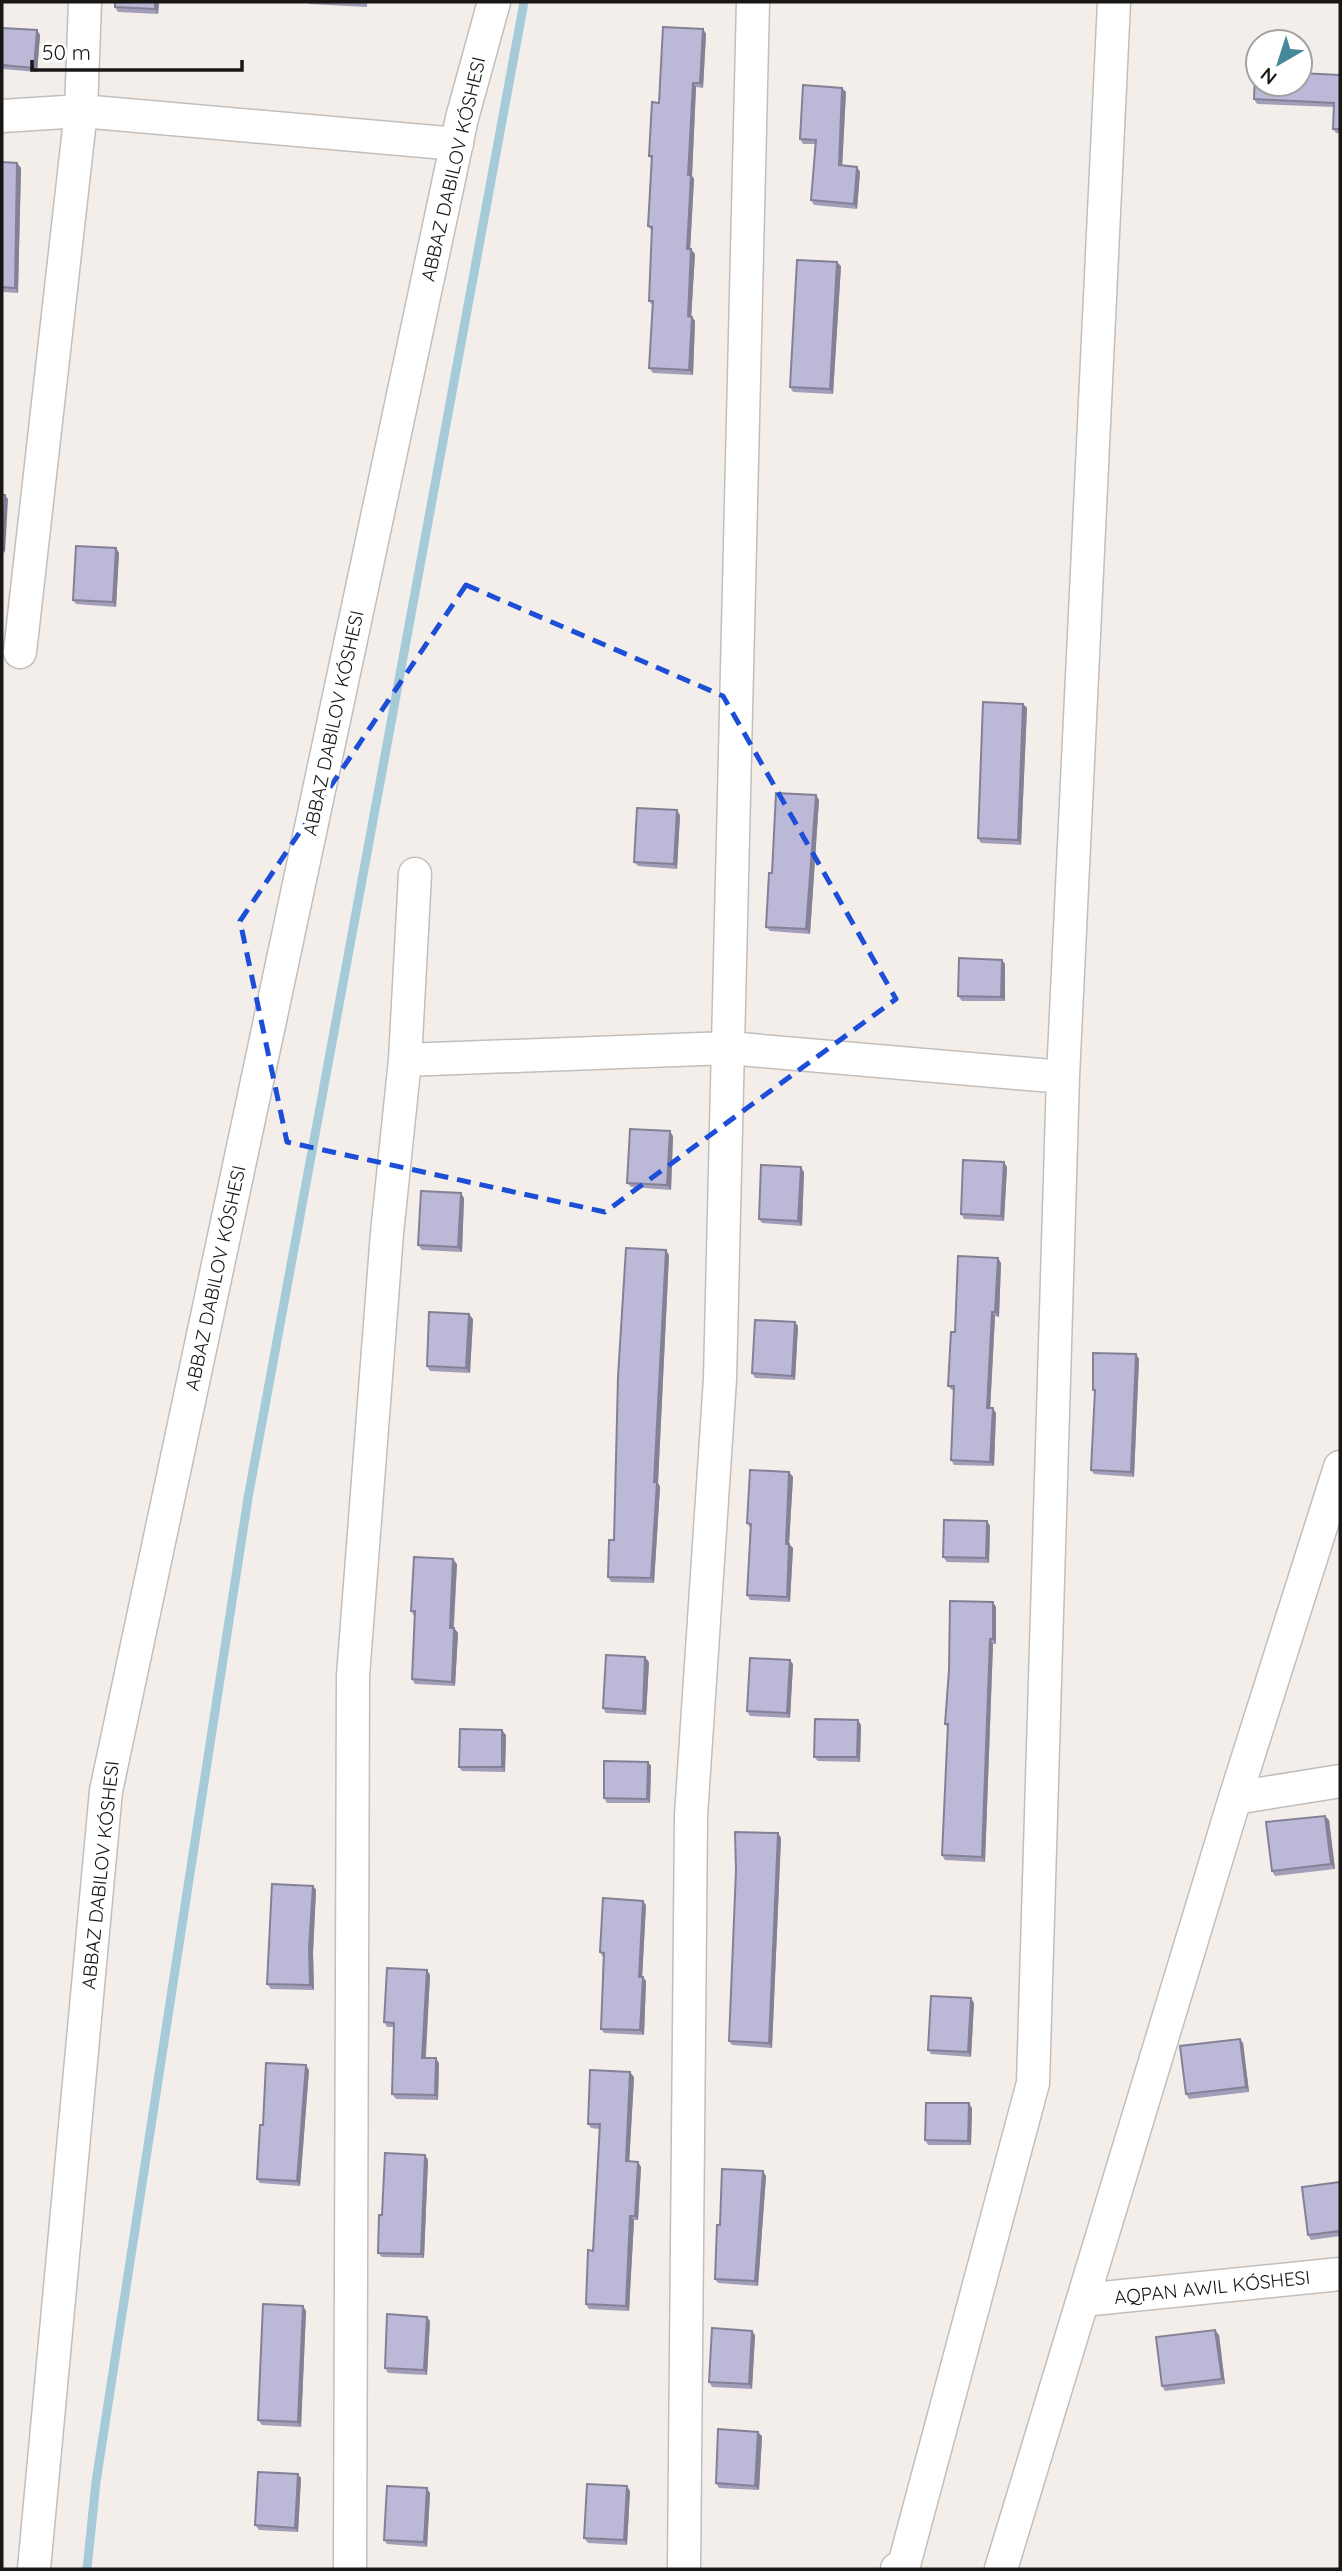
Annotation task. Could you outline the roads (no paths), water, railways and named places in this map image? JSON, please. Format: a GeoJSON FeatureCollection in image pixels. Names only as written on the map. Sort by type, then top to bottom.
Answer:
{"type":"FeatureCollection","features":[{"type":"Feature","properties":{"kind":"street"},"geometry":{"type":"LineString","coordinates":[[20,652],[81,111],[85,2]]}},
{"type":"Feature","properties":{"kind":"street","name":"ABBAZ DABILOV KÓSHESI"},"geometry":{"type":"LineString","coordinates":[[34,2569],[106,1791],[457,144],[494,2]]}},
{"type":"Feature","properties":{"kind":"street"},"geometry":{"type":"LineString","coordinates":[[684,2569],[691,1816],[720,1379],[753,2]]}},
{"type":"Feature","properties":{"kind":"street"},"geometry":{"type":"LineString","coordinates":[[897,2569],[904,2565],[1033,2083],[1063,1077],[1114,2]]}},
{"type":"Feature","properties":{"kind":"street"},"geometry":{"type":"LineString","coordinates":[[2,116],[81,111],[457,144]]}},
{"type":"Feature","properties":{"kind":"street"},"geometry":{"type":"LineString","coordinates":[[350,2569],[353,1676],[387,1233],[405,1060],[415,874]]}},
{"type":"Feature","properties":{"kind":"street"},"geometry":{"type":"LineString","coordinates":[[405,1060],[728,1048],[1063,1077]]}},
{"type":"Feature","properties":{"kind":"street"},"geometry":{"type":"LineString","coordinates":[[1001,2569],[1235,1798],[1340,1467]]}},
{"type":"Feature","properties":{"kind":"street"},"geometry":{"type":"LineString","coordinates":[[1235,1798],[1340,1781]]}},
{"type":"Feature","properties":{"kind":"street"},"geometry":{"type":"LineString","coordinates":[[1083,2300],[1340,2274]]}},
{"type":"Feature","properties":{"kind":"waterway"},"geometry":{"type":"LineString","coordinates":[[87,2569],[96,2482],[248,1498],[524,2]]}}]}
